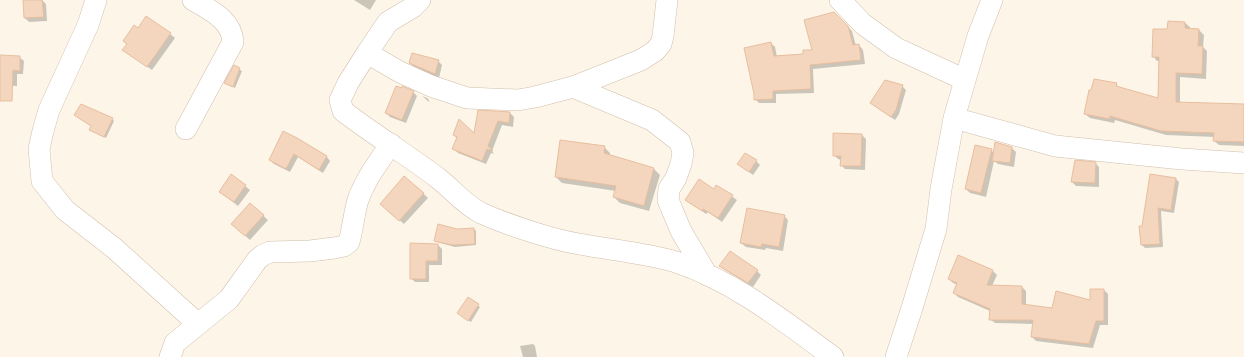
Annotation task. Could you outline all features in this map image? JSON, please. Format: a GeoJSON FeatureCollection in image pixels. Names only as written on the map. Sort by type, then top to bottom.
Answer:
{"type":"FeatureCollection","features":[{"type":"Feature","properties":{"kind":"street"},"geometry":{"type":"LineString","coordinates":[[96,0],[88,25],[49,110],[39,150],[42,181],[64,210],[114,248],[198,324]]}},
{"type":"Feature","properties":{"kind":"street"},"geometry":{"type":"LineString","coordinates":[[186,129],[233,42],[233,35],[226,22],[193,0]]}},
{"type":"Feature","properties":{"kind":"street"},"geometry":{"type":"LineString","coordinates":[[420,0],[413,7],[388,22],[367,52],[348,83],[340,103],[343,111],[439,179],[468,204],[480,212],[536,233],[576,244],[676,262],[707,275],[752,299],[802,333],[833,357]]}},
{"type":"Feature","properties":{"kind":"street"},"geometry":{"type":"LineString","coordinates":[[367,52],[406,75],[431,86],[467,98],[518,100],[535,98],[573,87],[641,60],[655,51],[661,44],[663,36],[667,0]]}},
{"type":"Feature","properties":{"kind":"street"},"geometry":{"type":"LineString","coordinates":[[840,0],[863,24],[896,48],[965,80]]}},
{"type":"Feature","properties":{"kind":"street"},"geometry":{"type":"LineString","coordinates":[[896,357],[936,229],[941,189],[954,118],[978,36],[992,0]]}},
{"type":"Feature","properties":{"kind":"street"},"geometry":{"type":"LineString","coordinates":[[573,87],[652,120],[680,142],[683,153],[681,164],[670,189],[668,200],[681,231],[707,275]]}},
{"type":"Feature","properties":{"kind":"street"},"geometry":{"type":"LineString","coordinates":[[954,118],[1055,146],[1182,159],[1244,163]]}},
{"type":"Feature","properties":{"kind":"street"},"geometry":{"type":"LineString","coordinates":[[170,357],[175,343],[229,299],[256,260],[263,255],[270,252],[310,251],[347,245],[351,236],[358,201],[378,163],[391,144]]}},
{"type":"Feature","properties":{"kind":"building"},"geometry":{"type":"Polygon","coordinates":[[[23,0],[42,0],[44,17],[24,18],[23,0]]]}},
{"type":"Feature","properties":{"kind":"building"},"geometry":{"type":"Polygon","coordinates":[[[834,12],[848,26],[853,45],[859,44],[861,60],[810,65],[811,89],[773,91],[773,99],[754,100],[744,48],[771,42],[774,56],[803,54],[803,50],[812,50],[804,20],[834,12]]]}},
{"type":"Feature","properties":{"kind":"building"},"geometry":{"type":"Polygon","coordinates":[[[146,16],[171,33],[147,67],[122,50],[127,44],[123,41],[134,25],[138,28],[146,16]]]}},
{"type":"Feature","properties":{"kind":"building"},"geometry":{"type":"Polygon","coordinates":[[[1168,21],[1185,22],[1185,28],[1199,29],[1198,46],[1203,46],[1202,74],[1176,73],[1176,102],[1244,104],[1244,142],[1213,141],[1214,133],[1161,131],[1110,116],[1110,119],[1084,114],[1089,90],[1091,90],[1094,79],[1117,83],[1116,86],[1158,98],[1159,57],[1152,57],[1153,29],[1167,29],[1168,21]]]}},
{"type":"Feature","properties":{"kind":"building"},"geometry":{"type":"Polygon","coordinates":[[[412,53],[439,60],[435,74],[409,63],[412,53]]]}},
{"type":"Feature","properties":{"kind":"building"},"geometry":{"type":"Polygon","coordinates":[[[0,55],[20,56],[20,71],[13,70],[12,101],[0,101],[0,55]]]}},
{"type":"Feature","properties":{"kind":"building"},"geometry":{"type":"Polygon","coordinates":[[[234,65],[240,68],[233,87],[224,83],[234,65]]]}},
{"type":"Feature","properties":{"kind":"building"},"geometry":{"type":"Polygon","coordinates":[[[885,80],[903,85],[896,110],[891,117],[870,103],[885,80]]]}},
{"type":"Feature","properties":{"kind":"building"},"geometry":{"type":"Polygon","coordinates":[[[396,86],[402,88],[402,86],[414,91],[402,120],[385,113],[396,86]]]}},
{"type":"Feature","properties":{"kind":"building"},"geometry":{"type":"Polygon","coordinates":[[[81,104],[113,118],[104,137],[89,130],[91,126],[74,115],[81,104]]]}},
{"type":"Feature","properties":{"kind":"building"},"geometry":{"type":"Polygon","coordinates":[[[478,110],[510,112],[509,123],[498,121],[488,146],[493,151],[487,149],[482,161],[452,149],[457,137],[453,135],[459,119],[474,133],[478,110]]]}},
{"type":"Feature","properties":{"kind":"building"},"geometry":{"type":"Polygon","coordinates":[[[283,131],[327,156],[319,170],[294,154],[286,169],[269,160],[283,131]]]}},
{"type":"Feature","properties":{"kind":"building"},"geometry":{"type":"Polygon","coordinates":[[[833,133],[862,134],[861,166],[840,166],[841,156],[833,156],[833,133]]]}},
{"type":"Feature","properties":{"kind":"building"},"geometry":{"type":"Polygon","coordinates":[[[560,140],[605,146],[604,153],[654,168],[644,206],[613,197],[616,186],[555,177],[560,140]]]}},
{"type":"Feature","properties":{"kind":"building"},"geometry":{"type":"Polygon","coordinates":[[[995,142],[1012,147],[1010,163],[992,161],[995,142]]]}},
{"type":"Feature","properties":{"kind":"building"},"geometry":{"type":"Polygon","coordinates":[[[975,145],[992,149],[981,193],[965,189],[975,145]]]}},
{"type":"Feature","properties":{"kind":"building"},"geometry":{"type":"Polygon","coordinates":[[[745,153],[757,160],[749,172],[737,164],[745,153]]]}},
{"type":"Feature","properties":{"kind":"building"},"geometry":{"type":"Polygon","coordinates":[[[1075,160],[1096,162],[1095,183],[1071,182],[1075,160]]]}},
{"type":"Feature","properties":{"kind":"building"},"geometry":{"type":"Polygon","coordinates":[[[231,174],[246,185],[234,202],[219,192],[231,174]]]}},
{"type":"Feature","properties":{"kind":"building"},"geometry":{"type":"Polygon","coordinates":[[[1150,174],[1176,178],[1171,210],[1158,208],[1160,244],[1141,245],[1139,226],[1142,226],[1150,174]]]}},
{"type":"Feature","properties":{"kind":"building"},"geometry":{"type":"Polygon","coordinates":[[[404,176],[424,193],[399,221],[380,204],[404,176]]]}},
{"type":"Feature","properties":{"kind":"building"},"geometry":{"type":"Polygon","coordinates":[[[699,179],[714,189],[716,185],[733,195],[718,218],[703,209],[702,211],[685,200],[699,179]]]}},
{"type":"Feature","properties":{"kind":"building"},"geometry":{"type":"Polygon","coordinates":[[[250,203],[264,215],[245,236],[231,224],[250,203]]]}},
{"type":"Feature","properties":{"kind":"building"},"geometry":{"type":"Polygon","coordinates":[[[747,208],[785,215],[779,247],[762,244],[761,247],[740,243],[747,208]]]}},
{"type":"Feature","properties":{"kind":"building"},"geometry":{"type":"Polygon","coordinates":[[[438,224],[457,229],[474,228],[475,244],[452,245],[434,241],[438,224]]]}},
{"type":"Feature","properties":{"kind":"building"},"geometry":{"type":"Polygon","coordinates":[[[410,243],[438,244],[438,261],[426,261],[426,279],[410,279],[410,243]]]}},
{"type":"Feature","properties":{"kind":"building"},"geometry":{"type":"Polygon","coordinates":[[[730,251],[758,270],[748,283],[719,266],[730,251]]]}},
{"type":"Feature","properties":{"kind":"building"},"geometry":{"type":"Polygon","coordinates":[[[958,255],[993,270],[987,285],[1022,286],[1022,304],[1052,308],[1056,291],[1090,300],[1090,289],[1104,289],[1104,321],[1096,321],[1089,344],[1031,337],[1033,320],[989,320],[990,309],[953,293],[957,283],[948,279],[958,255]]]}},
{"type":"Feature","properties":{"kind":"building"},"geometry":{"type":"Polygon","coordinates":[[[468,297],[479,304],[468,321],[457,313],[468,297]]]}}]}
